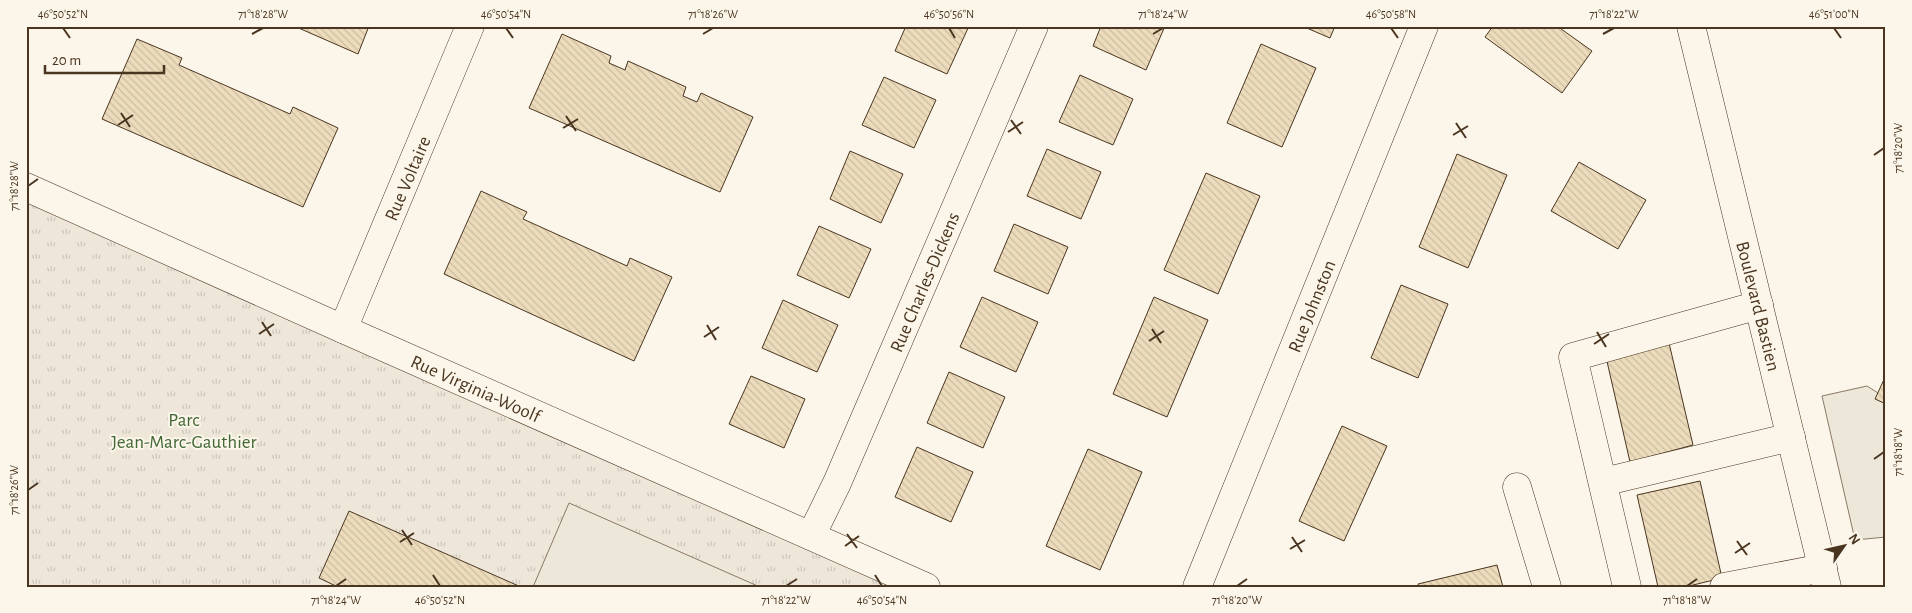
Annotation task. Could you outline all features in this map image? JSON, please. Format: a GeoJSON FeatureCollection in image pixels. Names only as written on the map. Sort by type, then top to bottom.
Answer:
{"type":"FeatureCollection","features":[{"type":"Feature","properties":{"kind":"street","name":"Rue Voltaire"},"geometry":{"type":"LineString","coordinates":[[344,329],[470,26]]}},
{"type":"Feature","properties":{"kind":"street","name":"Rue Charles-Dickens"},"geometry":{"type":"LineString","coordinates":[[811,536],[837,483],[1034,26]]}},
{"type":"Feature","properties":{"kind":"street","name":"Rue Johnston"},"geometry":{"type":"LineString","coordinates":[[1197,587],[1424,26]]}},
{"type":"Feature","properties":{"kind":"street","name":"Boulevard Bastien"},"geometry":{"type":"LineString","coordinates":[[1691,26],[1825,578]]}},
{"type":"Feature","properties":{"kind":"street","name":"Rue Virginia-Woolf"},"geometry":{"type":"LineString","coordinates":[[26,187],[926,587]]}},
{"type":"Feature","properties":{"kind":"street"},"geometry":{"type":"LineString","coordinates":[[1628,587],[1573,357],[1759,305]]}},
{"type":"Feature","properties":{"kind":"street"},"geometry":{"type":"LineString","coordinates":[[1603,482],[1791,436]]}},
{"type":"Feature","properties":{"kind":"street"},"geometry":{"type":"LineString","coordinates":[[1517,487],[1547,587]]}},
{"type":"Feature","properties":{"kind":"street"},"geometry":{"type":"LineString","coordinates":[[1724,587],[1825,578]]}},
{"type":"Feature","properties":{"kind":"green space","name":"Parc Jean-Marc-Gauthier"},"geometry":{"type":"Polygon","coordinates":[[[26,187],[926,587],[26,587],[26,187]]]}},
{"type":"Feature","properties":{"kind":"shaded area"},"geometry":{"type":"Polygon","coordinates":[[[1867,386],[1886,398],[1886,537],[1855,540],[1822,396],[1867,386]]]}},
{"type":"Feature","properties":{"kind":"shaded area"},"geometry":{"type":"Polygon","coordinates":[[[569,503],[760,587],[533,587],[569,503]]]}},
{"type":"Feature","properties":{"kind":"building"},"geometry":{"type":"Polygon","coordinates":[[[294,26],[369,26],[358,54],[294,26]]]}},
{"type":"Feature","properties":{"kind":"building"},"geometry":{"type":"Polygon","coordinates":[[[906,26],[969,26],[947,74],[895,51],[906,26]]]}},
{"type":"Feature","properties":{"kind":"building"},"geometry":{"type":"Polygon","coordinates":[[[1101,26],[1165,26],[1146,70],[1093,46],[1101,26]]]}},
{"type":"Feature","properties":{"kind":"building"},"geometry":{"type":"Polygon","coordinates":[[[1302,26],[1335,26],[1330,38],[1302,26]]]}},
{"type":"Feature","properties":{"kind":"building"},"geometry":{"type":"Polygon","coordinates":[[[1493,26],[1557,26],[1592,51],[1562,93],[1485,37],[1493,26]]]}},
{"type":"Feature","properties":{"kind":"building"},"geometry":{"type":"Polygon","coordinates":[[[562,34],[611,56],[609,63],[625,70],[628,61],[686,87],[683,96],[697,102],[701,93],[753,117],[720,192],[529,108],[562,34]]]}},
{"type":"Feature","properties":{"kind":"building"},"geometry":{"type":"Polygon","coordinates":[[[137,39],[182,58],[179,65],[290,114],[293,107],[338,128],[303,207],[102,119],[137,39]]]}},
{"type":"Feature","properties":{"kind":"building"},"geometry":{"type":"Polygon","coordinates":[[[1261,44],[1316,68],[1282,147],[1227,123],[1261,44]]]}},
{"type":"Feature","properties":{"kind":"building"},"geometry":{"type":"Polygon","coordinates":[[[1080,75],[1133,99],[1113,145],[1059,122],[1080,75]]]}},
{"type":"Feature","properties":{"kind":"building"},"geometry":{"type":"Polygon","coordinates":[[[884,77],[936,100],[914,148],[862,125],[884,77]]]}},
{"type":"Feature","properties":{"kind":"building"},"geometry":{"type":"Polygon","coordinates":[[[1047,149],[1101,172],[1081,219],[1027,196],[1047,149]]]}},
{"type":"Feature","properties":{"kind":"building"},"geometry":{"type":"Polygon","coordinates":[[[850,151],[903,174],[881,223],[830,199],[850,151]]]}},
{"type":"Feature","properties":{"kind":"building"},"geometry":{"type":"Polygon","coordinates":[[[1457,154],[1507,175],[1468,268],[1419,247],[1457,154]]]}},
{"type":"Feature","properties":{"kind":"building"},"geometry":{"type":"Polygon","coordinates":[[[1579,162],[1646,200],[1618,249],[1551,211],[1579,162]]]}},
{"type":"Feature","properties":{"kind":"building"},"geometry":{"type":"Polygon","coordinates":[[[1206,173],[1260,196],[1218,294],[1164,270],[1206,173]]]}},
{"type":"Feature","properties":{"kind":"building"},"geometry":{"type":"Polygon","coordinates":[[[481,191],[527,212],[523,219],[627,266],[630,258],[672,277],[634,361],[444,274],[481,191]]]}},
{"type":"Feature","properties":{"kind":"building"},"geometry":{"type":"Polygon","coordinates":[[[1014,224],[1068,247],[1048,294],[994,271],[1014,224]]]}},
{"type":"Feature","properties":{"kind":"building"},"geometry":{"type":"Polygon","coordinates":[[[819,226],[871,249],[849,298],[797,275],[819,226]]]}},
{"type":"Feature","properties":{"kind":"building"},"geometry":{"type":"Polygon","coordinates":[[[1401,285],[1448,304],[1418,378],[1371,358],[1401,285]]]}},
{"type":"Feature","properties":{"kind":"building"},"geometry":{"type":"Polygon","coordinates":[[[982,297],[1038,322],[1016,372],[960,347],[982,297]]]}},
{"type":"Feature","properties":{"kind":"building"},"geometry":{"type":"Polygon","coordinates":[[[1154,297],[1208,320],[1167,417],[1113,394],[1154,297]]]}},
{"type":"Feature","properties":{"kind":"building"},"geometry":{"type":"Polygon","coordinates":[[[783,300],[838,325],[817,372],[762,348],[783,300]]]}},
{"type":"Feature","properties":{"kind":"building"},"geometry":{"type":"Polygon","coordinates":[[[1669,343],[1693,445],[1630,462],[1606,357],[1669,343]]]}},
{"type":"Feature","properties":{"kind":"building"},"geometry":{"type":"Polygon","coordinates":[[[949,372],[1005,397],[983,448],[927,423],[949,372]]]}},
{"type":"Feature","properties":{"kind":"building"},"geometry":{"type":"Polygon","coordinates":[[[1886,375],[1886,404],[1875,399],[1886,375]]]}},
{"type":"Feature","properties":{"kind":"building"},"geometry":{"type":"Polygon","coordinates":[[[751,376],[805,399],[784,448],[729,424],[751,376]]]}},
{"type":"Feature","properties":{"kind":"building"},"geometry":{"type":"Polygon","coordinates":[[[1342,426],[1387,446],[1344,541],[1299,521],[1342,426]]]}},
{"type":"Feature","properties":{"kind":"building"},"geometry":{"type":"Polygon","coordinates":[[[917,447],[973,472],[951,522],[895,497],[917,447]]]}},
{"type":"Feature","properties":{"kind":"building"},"geometry":{"type":"Polygon","coordinates":[[[1088,449],[1142,472],[1100,570],[1046,546],[1088,449]]]}},
{"type":"Feature","properties":{"kind":"building"},"geometry":{"type":"Polygon","coordinates":[[[1700,481],[1722,578],[1685,587],[1658,587],[1637,495],[1700,481]]]}},
{"type":"Feature","properties":{"kind":"building"},"geometry":{"type":"Polygon","coordinates":[[[349,511],[521,587],[338,587],[319,578],[349,511]]]}},
{"type":"Feature","properties":{"kind":"building"},"geometry":{"type":"Polygon","coordinates":[[[1497,565],[1503,587],[1419,587],[1418,584],[1497,565]]]}}]}
